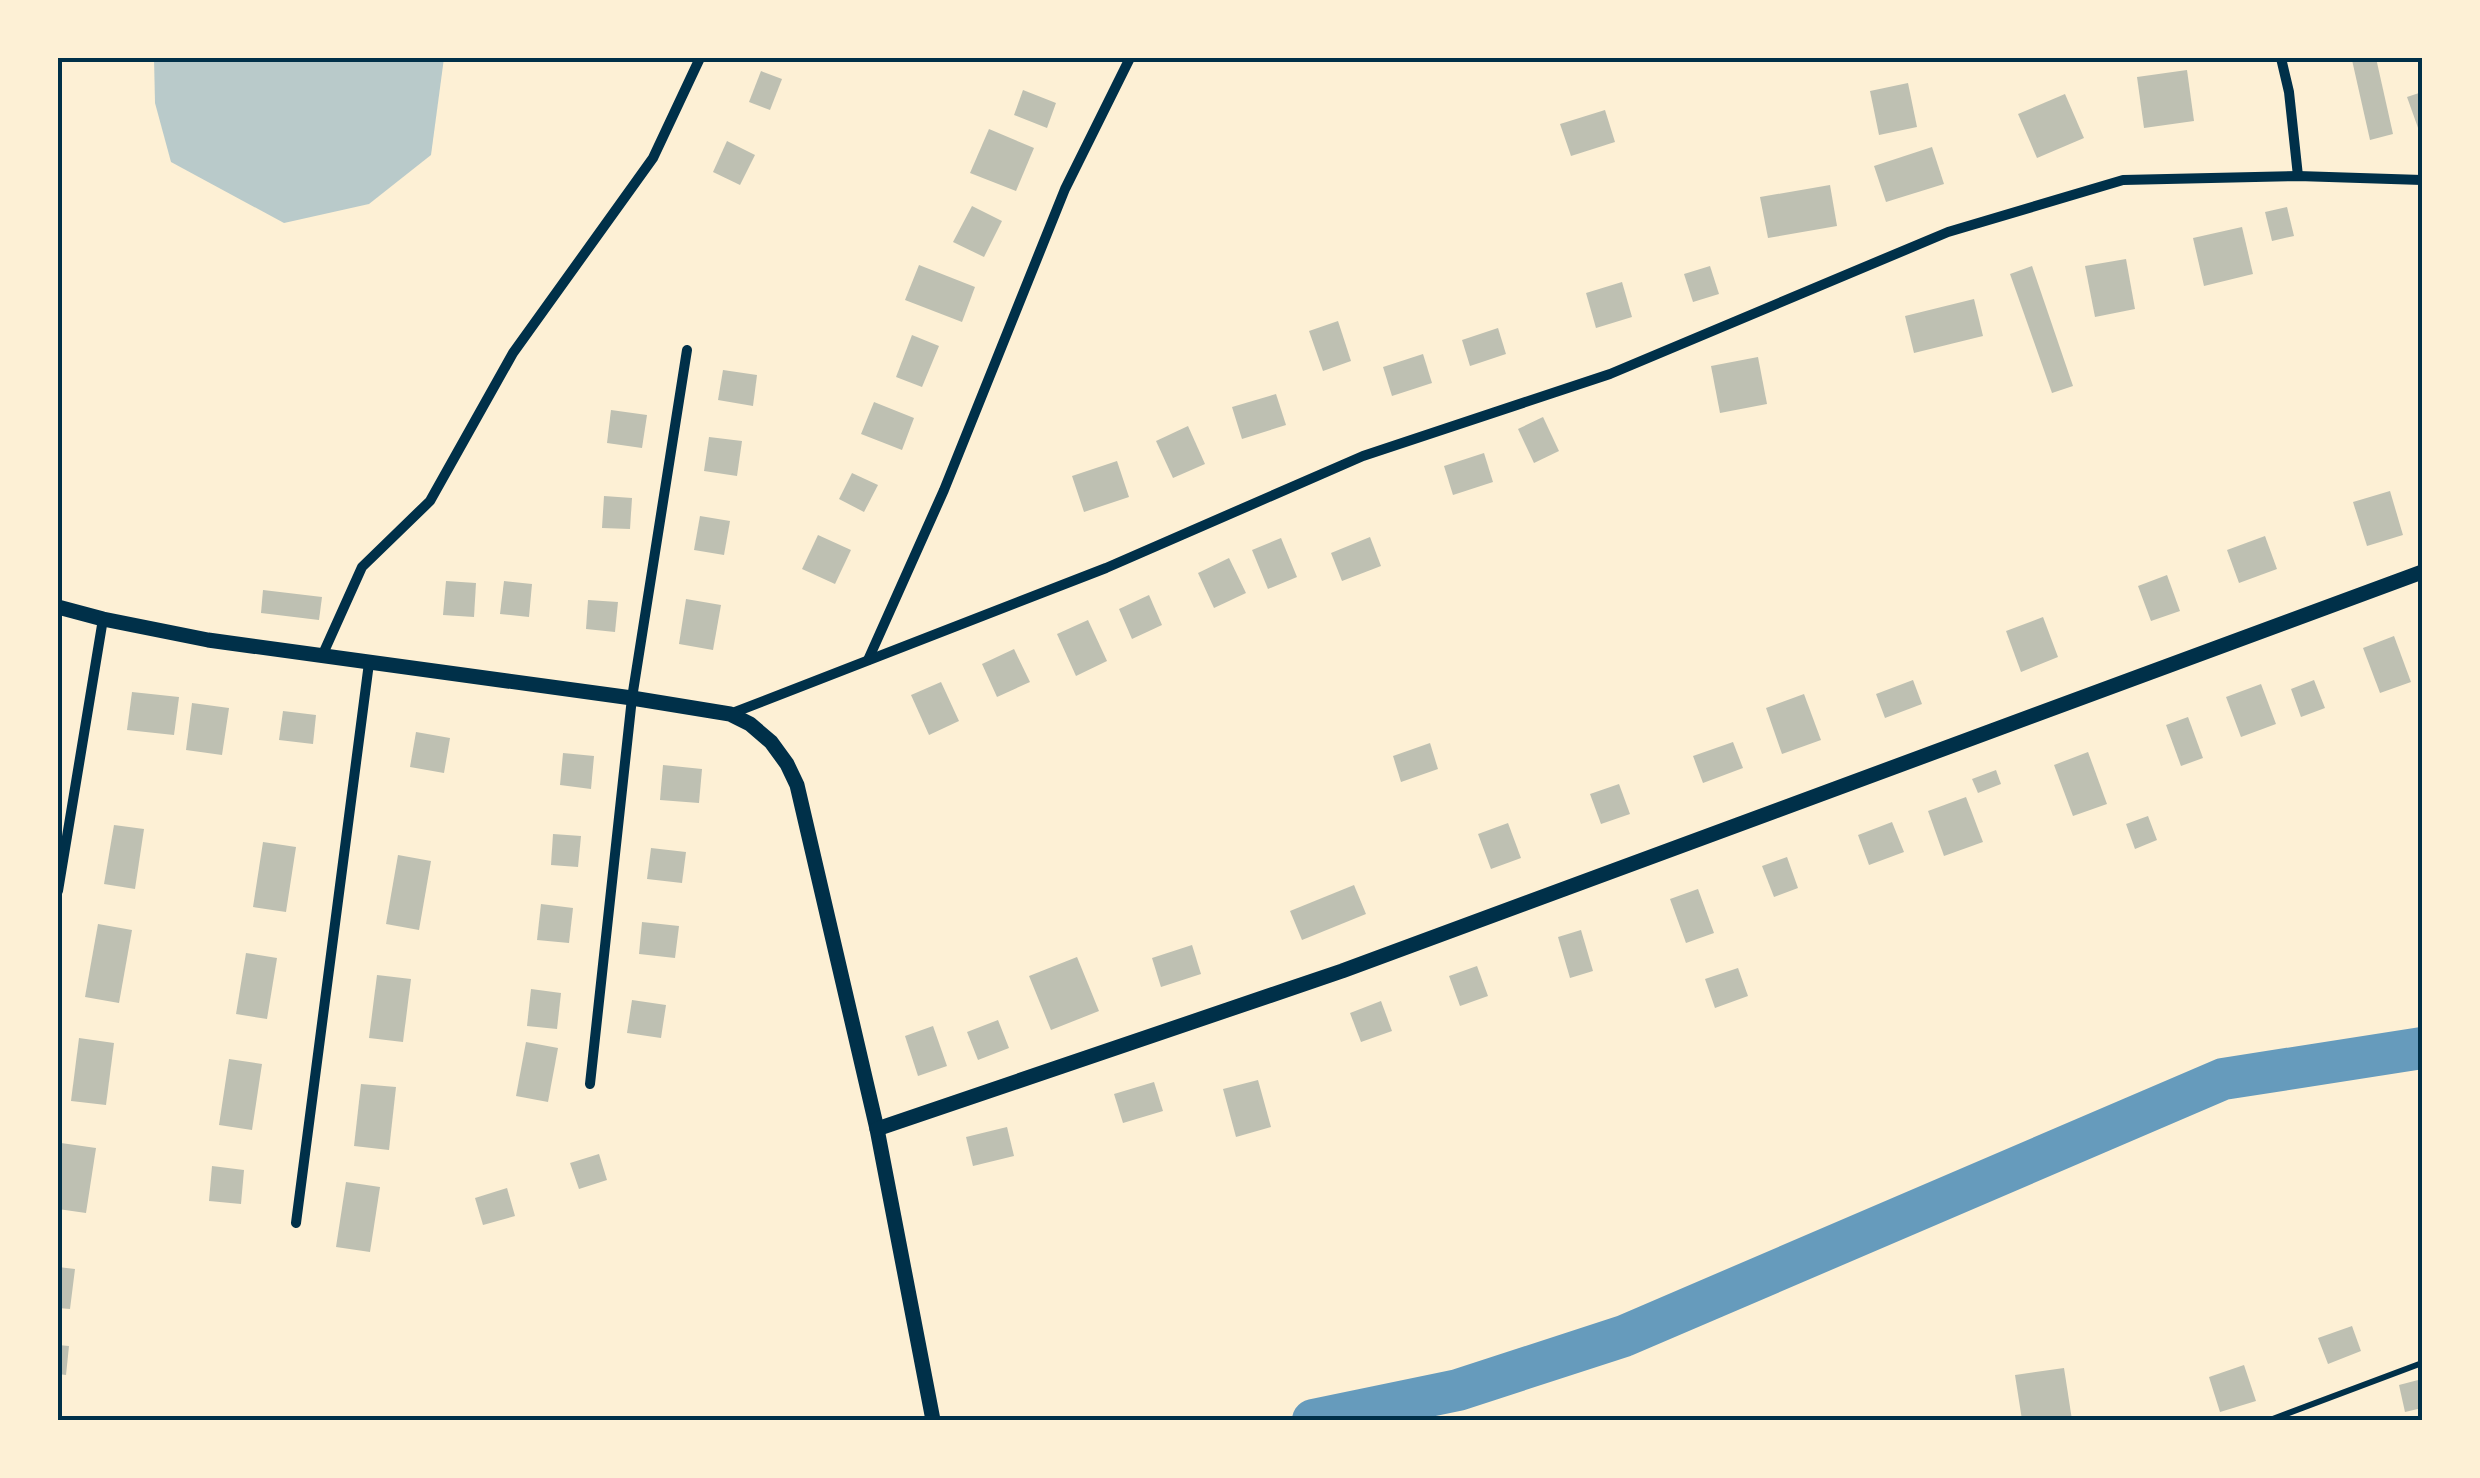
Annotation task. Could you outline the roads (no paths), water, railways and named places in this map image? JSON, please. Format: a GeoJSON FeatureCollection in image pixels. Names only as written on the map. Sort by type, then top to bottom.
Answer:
{"type":"FeatureCollection","features":[{"type":"Feature","properties":{"kind":"street"},"geometry":{"type":"LineString","coordinates":[[322,656],[362,567],[430,501],[513,353],[653,158],[700,58]]}},
{"type":"Feature","properties":{"kind":"street"},"geometry":{"type":"LineString","coordinates":[[868,660],[944,490],[1065,190],[1130,58]]}},
{"type":"Feature","properties":{"kind":"street"},"geometry":{"type":"LineString","coordinates":[[2281,58],[2289,92],[2298,176]]}},
{"type":"Feature","properties":{"kind":"street"},"geometry":{"type":"LineString","coordinates":[[730,714],[1106,568],[1363,456],[1610,374],[1948,232],[2123,180],[2298,176],[2422,180]]}},
{"type":"Feature","properties":{"kind":"street"},"geometry":{"type":"LineString","coordinates":[[590,1084],[632,698],[687,350]]}},
{"type":"Feature","properties":{"kind":"street"},"geometry":{"type":"LineString","coordinates":[[878,1129],[1342,971],[2422,572]]}},
{"type":"Feature","properties":{"kind":"street"},"geometry":{"type":"LineString","coordinates":[[58,607],[208,640],[730,714],[772,742],[797,785],[878,1129],[933,1420]]}},
{"type":"Feature","properties":{"kind":"street"},"geometry":{"type":"LineString","coordinates":[[58,891],[103,619]]}},
{"type":"Feature","properties":{"kind":"street"},"geometry":{"type":"LineString","coordinates":[[296,1223],[369,663]]}},
{"type":"Feature","properties":{"kind":"lane"},"geometry":{"type":"LineString","coordinates":[[2270,1420],[2422,1364]]}},
{"type":"Feature","properties":{"kind":"waterway"},"geometry":{"type":"LineString","coordinates":[[1313,1420],[1458,1390],[1624,1336],[2223,1079],[2422,1048]]}}]}
